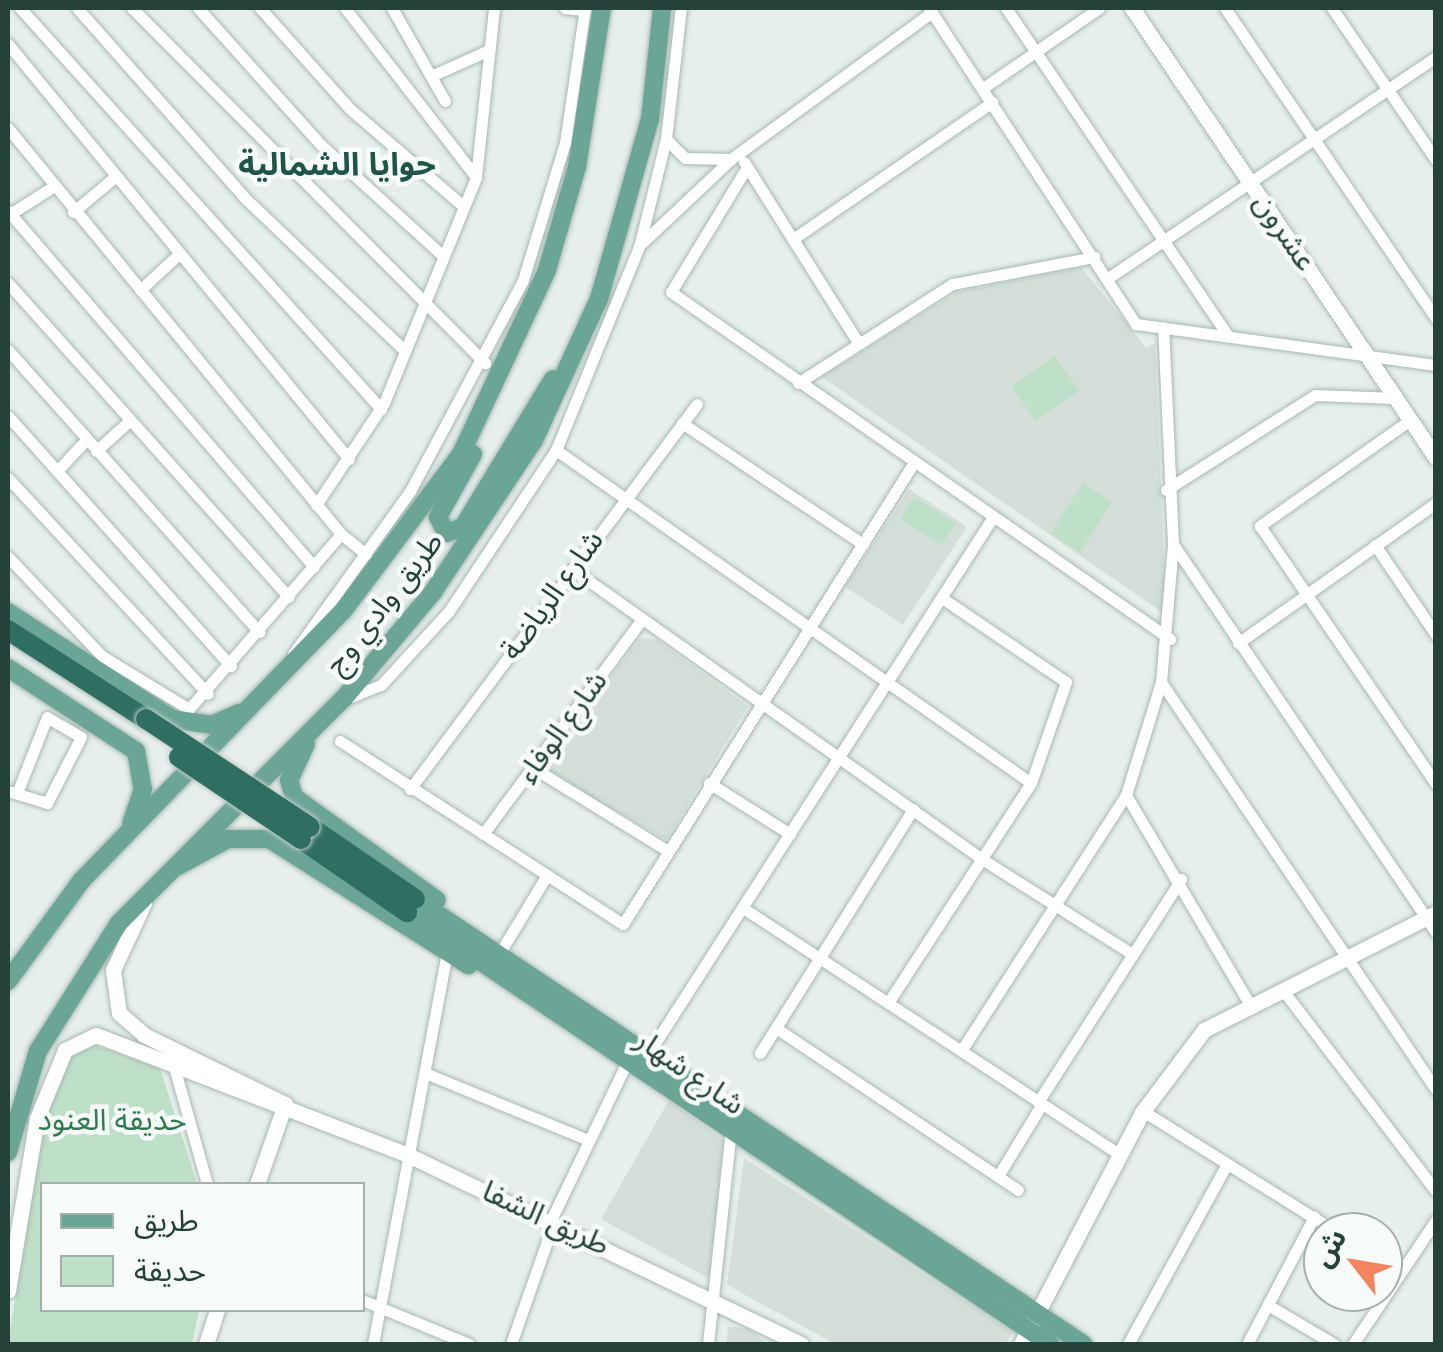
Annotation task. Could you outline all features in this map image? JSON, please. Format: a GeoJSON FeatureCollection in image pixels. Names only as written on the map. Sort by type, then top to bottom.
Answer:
{"type":"FeatureCollection","features":[{"type":"Feature","properties":{"kind":"highway"},"geometry":{"type":"LineString","coordinates":[[8,630],[411,906]]}},
{"type":"Feature","properties":{"kind":"highway"},"geometry":{"type":"LineString","coordinates":[[8,645],[143,725]]}},
{"type":"Feature","properties":{"kind":"main road","name":"طريق وادي وج"},"geometry":{"type":"LineString","coordinates":[[8,980],[82,880],[272,689],[402,542],[461,454],[524,326],[577,167],[591,8]]}},
{"type":"Feature","properties":{"kind":"main road","name":"طريق وادي وج"},"geometry":{"type":"LineString","coordinates":[[8,1152],[56,1016],[165,874],[336,706],[478,526],[534,440],[580,340],[650,119],[662,8]]}},
{"type":"Feature","properties":{"kind":"main road"},"geometry":{"type":"LineString","coordinates":[[524,326],[517,375],[438,518],[446,533],[463,528],[580,340]]}},
{"type":"Feature","properties":{"kind":"main road"},"geometry":{"type":"LineString","coordinates":[[8,612],[172,719],[227,721],[272,689]]}},
{"type":"Feature","properties":{"kind":"main road"},"geometry":{"type":"LineString","coordinates":[[8,668],[136,751],[143,789],[116,847]]}},
{"type":"Feature","properties":{"kind":"main road"},"geometry":{"type":"LineString","coordinates":[[336,706],[295,759],[294,796],[495,940],[499,954]]}},
{"type":"Feature","properties":{"kind":"main road"},"geometry":{"type":"LineString","coordinates":[[165,874],[228,839],[268,839],[447,954],[541,1004]]}},
{"type":"Feature","properties":{"kind":"main road"},"geometry":{"type":"LineString","coordinates":[[8,958],[82,880]]}},
{"type":"Feature","properties":{"kind":"main road","name":"شارع شهار"},"geometry":{"type":"LineString","coordinates":[[411,906],[499,954],[650,1051],[1050,1344]]}},
{"type":"Feature","properties":{"kind":"main road","name":"شارع شهار"},"geometry":{"type":"LineString","coordinates":[[411,906],[541,1004],[730,1136],[1030,1330],[1083,1344]]}},
{"type":"Feature","properties":{"kind":"street"},"geometry":{"type":"LineString","coordinates":[[20,8],[381,409]]}},
{"type":"Feature","properties":{"kind":"street"},"geometry":{"type":"LineString","coordinates":[[78,8],[248,200],[405,351]]}},
{"type":"Feature","properties":{"kind":"street"},"geometry":{"type":"LineString","coordinates":[[132,8],[485,362]]}},
{"type":"Feature","properties":{"kind":"street"},"geometry":{"type":"LineString","coordinates":[[198,8],[320,144],[443,256]]}},
{"type":"Feature","properties":{"kind":"street"},"geometry":{"type":"LineString","coordinates":[[260,8],[350,109],[463,206]]}},
{"type":"Feature","properties":{"kind":"street"},"geometry":{"type":"LineString","coordinates":[[345,8],[476,177]]}},
{"type":"Feature","properties":{"kind":"street"},"geometry":{"type":"LineString","coordinates":[[392,8],[445,100]]}},
{"type":"Feature","properties":{"kind":"street"},"geometry":{"type":"LineString","coordinates":[[316,504],[381,409],[476,177],[494,8]]}},
{"type":"Feature","properties":{"kind":"street"},"geometry":{"type":"LineString","coordinates":[[272,689],[366,554],[485,362],[560,160],[591,8],[564,8]]}},
{"type":"Feature","properties":{"kind":"street"},"geometry":{"type":"LineString","coordinates":[[336,706],[381,686],[448,610],[556,450],[639,247],[666,139],[681,8]]}},
{"type":"Feature","properties":{"kind":"street"},"geometry":{"type":"LineString","coordinates":[[1006,8],[1226,334]]}},
{"type":"Feature","properties":{"kind":"street"},"geometry":{"type":"LineString","coordinates":[[983,88],[1099,8]]}},
{"type":"Feature","properties":{"kind":"street","name":"عشرون"},"geometry":{"type":"LineString","coordinates":[[1132,8],[1436,458]]}},
{"type":"Feature","properties":{"kind":"street"},"geometry":{"type":"LineString","coordinates":[[1225,8],[1436,319]]}},
{"type":"Feature","properties":{"kind":"street"},"geometry":{"type":"LineString","coordinates":[[1332,8],[1436,160]]}},
{"type":"Feature","properties":{"kind":"street"},"geometry":{"type":"LineString","coordinates":[[639,247],[735,156],[931,10],[1136,324],[1364,350],[1436,365]]}},
{"type":"Feature","properties":{"kind":"street"},"geometry":{"type":"LineString","coordinates":[[8,44],[349,459]]}},
{"type":"Feature","properties":{"kind":"street"},"geometry":{"type":"LineString","coordinates":[[431,76],[489,50]]}},
{"type":"Feature","properties":{"kind":"street"},"geometry":{"type":"LineString","coordinates":[[1108,278],[1436,57]]}},
{"type":"Feature","properties":{"kind":"street"},"geometry":{"type":"LineString","coordinates":[[793,239],[992,102]]}},
{"type":"Feature","properties":{"kind":"street"},"geometry":{"type":"LineString","coordinates":[[8,128],[50,188],[140,290],[340,534],[366,554]]}},
{"type":"Feature","properties":{"kind":"street"},"geometry":{"type":"LineString","coordinates":[[666,139],[684,158],[735,156],[747,167],[857,341]]}},
{"type":"Feature","properties":{"kind":"street"},"geometry":{"type":"LineString","coordinates":[[747,167],[671,292],[991,520],[1170,640]]}},
{"type":"Feature","properties":{"kind":"street"},"geometry":{"type":"LineString","coordinates":[[72,212],[116,176]]}},
{"type":"Feature","properties":{"kind":"street"},"geometry":{"type":"LineString","coordinates":[[50,188],[8,212],[314,566]]}},
{"type":"Feature","properties":{"kind":"street"},"geometry":{"type":"LineString","coordinates":[[140,290],[180,253]]}},
{"type":"Feature","properties":{"kind":"street"},"geometry":{"type":"LineString","coordinates":[[798,383],[857,341],[952,284],[1094,257]]}},
{"type":"Feature","properties":{"kind":"street"},"geometry":{"type":"LineString","coordinates":[[8,283],[128,422],[289,596]]}},
{"type":"Feature","properties":{"kind":"street"},"geometry":{"type":"LineString","coordinates":[[961,1052],[1126,795],[1161,682],[1170,640],[1173,544],[1166,490],[1163,327]]}},
{"type":"Feature","properties":{"kind":"street"},"geometry":{"type":"LineString","coordinates":[[8,350],[259,632]]}},
{"type":"Feature","properties":{"kind":"street"},"geometry":{"type":"LineString","coordinates":[[1166,490],[1315,395],[1396,398]]}},
{"type":"Feature","properties":{"kind":"street","name":"شارع الرياضة"},"geometry":{"type":"LineString","coordinates":[[410,788],[697,404]]}},
{"type":"Feature","properties":{"kind":"street"},"geometry":{"type":"LineString","coordinates":[[8,416],[231,666]]}},
{"type":"Feature","properties":{"kind":"street"},"geometry":{"type":"LineString","coordinates":[[1410,420],[1260,526],[1436,784]]}},
{"type":"Feature","properties":{"kind":"street"},"geometry":{"type":"LineString","coordinates":[[96,451],[128,422]]}},
{"type":"Feature","properties":{"kind":"street"},"geometry":{"type":"LineString","coordinates":[[682,422],[862,544]]}},
{"type":"Feature","properties":{"kind":"street"},"geometry":{"type":"LineString","coordinates":[[57,471],[86,440]]}},
{"type":"Feature","properties":{"kind":"street"},"geometry":{"type":"LineString","coordinates":[[556,450],[1031,783]]}},
{"type":"Feature","properties":{"kind":"street"},"geometry":{"type":"LineString","coordinates":[[340,741],[623,924],[914,464]]}},
{"type":"Feature","properties":{"kind":"street"},"geometry":{"type":"LineString","coordinates":[[8,478],[208,694]]}},
{"type":"Feature","properties":{"kind":"street"},"geometry":{"type":"LineString","coordinates":[[1238,643],[1436,503]]}},
{"type":"Feature","properties":{"kind":"street"},"geometry":{"type":"LineString","coordinates":[[650,1051],[991,520]]}},
{"type":"Feature","properties":{"kind":"street"},"geometry":{"type":"LineString","coordinates":[[8,558],[102,656],[160,696],[190,709],[208,694],[340,534]]}},
{"type":"Feature","properties":{"kind":"street"},"geometry":{"type":"LineString","coordinates":[[1030,1330],[1143,1110],[1204,1030],[1433,921],[1173,544]]}},
{"type":"Feature","properties":{"kind":"street"},"geometry":{"type":"LineString","coordinates":[[1374,545],[1436,635]]}},
{"type":"Feature","properties":{"kind":"street"},"geometry":{"type":"LineString","coordinates":[[572,569],[982,860],[1132,954]]}},
{"type":"Feature","properties":{"kind":"street"},"geometry":{"type":"LineString","coordinates":[[888,1004],[1031,783],[1066,682],[942,598]]}},
{"type":"Feature","properties":{"kind":"street","name":"شارع الوفاء"},"geometry":{"type":"LineString","coordinates":[[482,834],[642,619]]}},
{"type":"Feature","properties":{"kind":"street"},"geometry":{"type":"LineString","coordinates":[[1161,682],[1436,1090]]}},
{"type":"Feature","properties":{"kind":"street"},"geometry":{"type":"LineString","coordinates":[[46,717],[81,736],[47,804],[12,792],[46,717]]}},
{"type":"Feature","properties":{"kind":"street"},"geometry":{"type":"LineString","coordinates":[[532,767],[668,851]]}},
{"type":"Feature","properties":{"kind":"street"},"geometry":{"type":"LineString","coordinates":[[710,783],[790,834]]}},
{"type":"Feature","properties":{"kind":"street"},"geometry":{"type":"LineString","coordinates":[[1126,795],[1181,879],[1252,1008]]}},
{"type":"Feature","properties":{"kind":"street"},"geometry":{"type":"LineString","coordinates":[[760,1052],[913,809]]}},
{"type":"Feature","properties":{"kind":"street"},"geometry":{"type":"LineString","coordinates":[[499,954],[547,876]]}},
{"type":"Feature","properties":{"kind":"street"},"geometry":{"type":"LineString","coordinates":[[998,1176],[1181,879]]}},
{"type":"Feature","properties":{"kind":"street"},"geometry":{"type":"LineString","coordinates":[[150,892],[113,970],[119,1012],[144,1035],[285,1104]]}},
{"type":"Feature","properties":{"kind":"street"},"geometry":{"type":"LineString","coordinates":[[742,908],[1118,1154]]}},
{"type":"Feature","properties":{"kind":"street"},"geometry":{"type":"LineString","coordinates":[[373,1344],[447,954]]}},
{"type":"Feature","properties":{"kind":"street"},"geometry":{"type":"LineString","coordinates":[[1285,993],[1436,1191]]}},
{"type":"Feature","properties":{"kind":"street"},"geometry":{"type":"LineString","coordinates":[[776,1028],[1018,1190]]}},
{"type":"Feature","properties":{"kind":"street"},"geometry":{"type":"LineString","coordinates":[[8,1291],[28,1156],[65,1050],[96,1034],[285,1104]]}},
{"type":"Feature","properties":{"kind":"street"},"geometry":{"type":"LineString","coordinates":[[173,1063],[206,1182]]}},
{"type":"Feature","properties":{"kind":"street"},"geometry":{"type":"LineString","coordinates":[[510,1344],[552,1220],[626,1064]]}},
{"type":"Feature","properties":{"kind":"street"},"geometry":{"type":"LineString","coordinates":[[425,1073],[588,1140]]}},
{"type":"Feature","properties":{"kind":"street"},"geometry":{"type":"LineString","coordinates":[[259,1182],[285,1104]]}},
{"type":"Feature","properties":{"kind":"street","name":"طريق الشفا"},"geometry":{"type":"LineString","coordinates":[[285,1104],[552,1220],[712,1296],[801,1344]]}},
{"type":"Feature","properties":{"kind":"street"},"geometry":{"type":"LineString","coordinates":[[1143,1110],[1304,1212]]}},
{"type":"Feature","properties":{"kind":"street"},"geometry":{"type":"LineString","coordinates":[[708,1344],[730,1136]]}},
{"type":"Feature","properties":{"kind":"street"},"geometry":{"type":"LineString","coordinates":[[1128,1344],[1227,1164]]}},
{"type":"Feature","properties":{"kind":"street"},"geometry":{"type":"LineString","coordinates":[[1403,1265],[1436,1220]]}},
{"type":"Feature","properties":{"kind":"street"},"geometry":{"type":"LineString","coordinates":[[1247,1344],[1303,1239]]}},
{"type":"Feature","properties":{"kind":"street"},"geometry":{"type":"LineString","coordinates":[[365,1301],[469,1344]]}},
{"type":"Feature","properties":{"kind":"street"},"geometry":{"type":"LineString","coordinates":[[1268,1305],[1334,1344]]}},
{"type":"Feature","properties":{"kind":"street"},"geometry":{"type":"LineString","coordinates":[[206,1344],[216,1312]]}},
{"type":"Feature","properties":{"kind":"street"},"geometry":{"type":"LineString","coordinates":[[1353,1344],[1373,1312]]}},
{"type":"Feature","properties":{"kind":"shaded area"},"geometry":{"type":"Polygon","coordinates":[[[1081,267],[1146,348],[1155,343],[1166,615],[822,377],[956,292],[1081,267]]]}},
{"type":"Feature","properties":{"kind":"shaded area"},"geometry":{"type":"Polygon","coordinates":[[[909,489],[967,527],[903,625],[845,587],[909,489]]]}},
{"type":"Feature","properties":{"kind":"shaded area"},"geometry":{"type":"Polygon","coordinates":[[[640,638],[656,639],[748,706],[667,840],[542,768],[640,638]]]}},
{"type":"Feature","properties":{"kind":"shaded area"},"geometry":{"type":"Polygon","coordinates":[[[669,1100],[724,1141],[710,1279],[601,1219],[669,1100]]]}},
{"type":"Feature","properties":{"kind":"shaded area"},"geometry":{"type":"Polygon","coordinates":[[[744,1158],[1013,1332],[1005,1344],[835,1344],[727,1285],[744,1158]]]}},
{"type":"Feature","properties":{"kind":"shaded area"},"geometry":{"type":"Polygon","coordinates":[[[728,1327],[749,1328],[767,1344],[726,1344],[728,1327]]]}},
{"type":"Feature","properties":{"kind":"green space"},"geometry":{"type":"Polygon","coordinates":[[[1055,356],[1079,390],[1036,421],[1012,386],[1055,356]]]}},
{"type":"Feature","properties":{"kind":"green space"},"geometry":{"type":"Polygon","coordinates":[[[1083,483],[1112,502],[1080,552],[1050,533],[1083,483]]]}},
{"type":"Feature","properties":{"kind":"green space"},"geometry":{"type":"Polygon","coordinates":[[[914,497],[956,523],[942,545],[900,519],[914,497]]]}},
{"type":"Feature","properties":{"kind":"green space","name":"حديقة العنود"},"geometry":{"type":"Polygon","coordinates":[[[92,1044],[160,1068],[196,1182],[40,1182],[40,1312],[199,1312],[192,1344],[8,1344],[43,1123],[71,1051],[92,1044]]]}},
{"type":"Feature","properties":{"kind":"district","name":"حوايا الشمالية"},"geometry":{"type":"Point","coordinates":[337,164]}}]}
